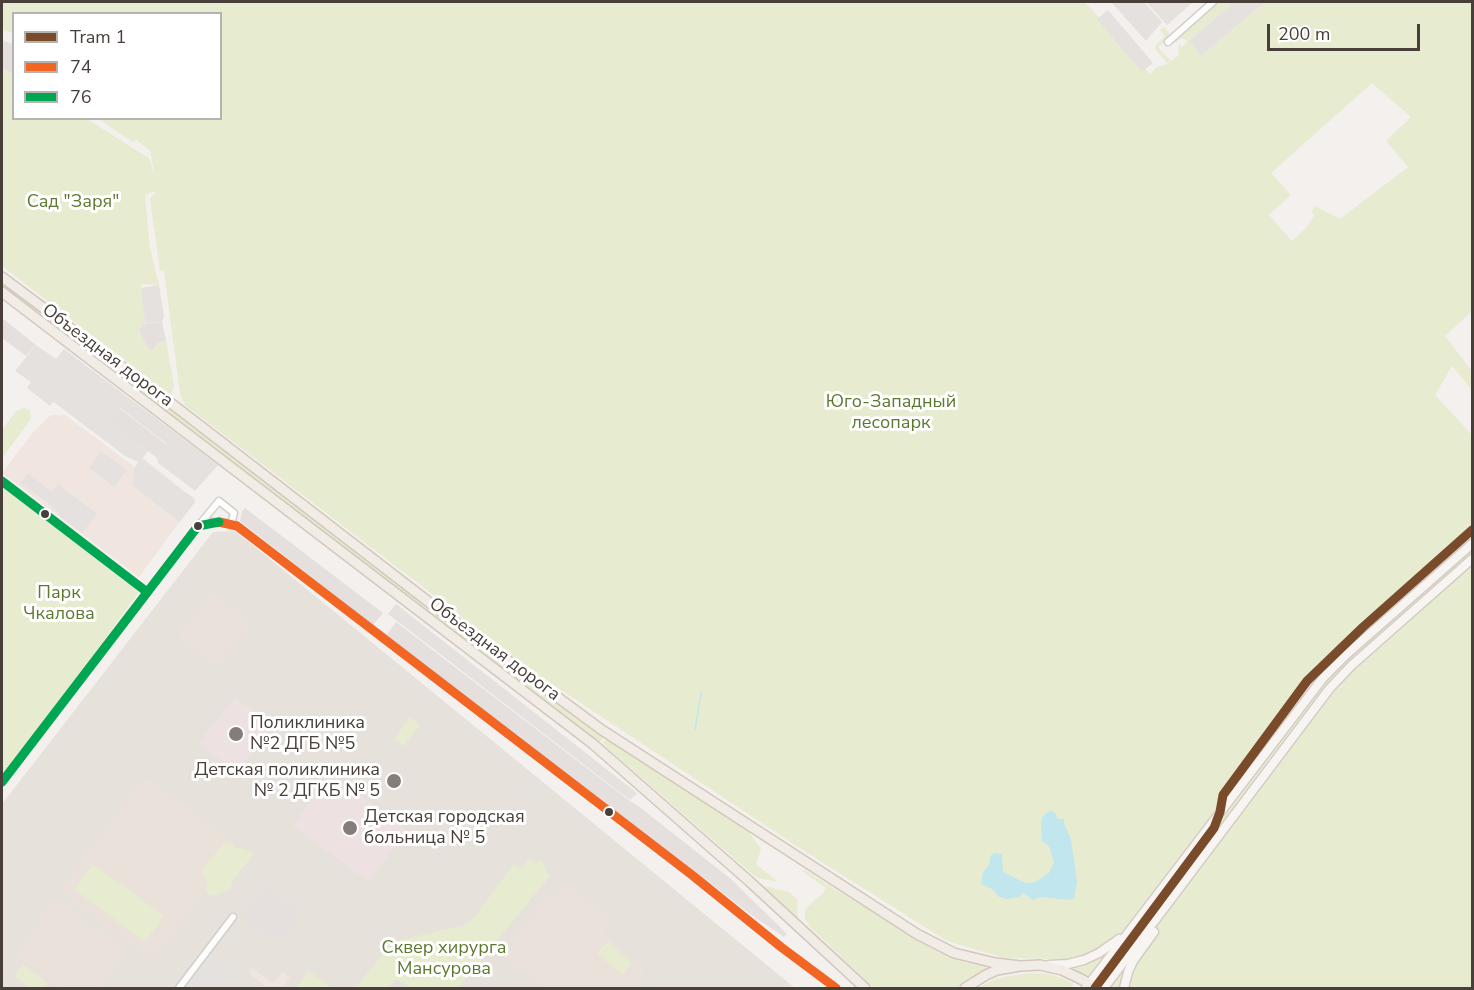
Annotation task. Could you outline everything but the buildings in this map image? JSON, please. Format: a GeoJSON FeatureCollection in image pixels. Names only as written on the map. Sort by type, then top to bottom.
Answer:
{"type":"FeatureCollection","features":[{"type":"Feature","properties":{"kind":"main road","name":"Объездная дорога"},"geometry":{"type":"LineString","coordinates":[[2,277],[434,606],[602,730],[917,934],[954,953],[995,963],[1020,966]]}},
{"type":"Feature","properties":{"kind":"main road","name":"Объездная дорога"},"geometry":{"type":"LineString","coordinates":[[2,291],[593,744],[749,881],[865,988]]}},
{"type":"Feature","properties":{"kind":"main road"},"geometry":{"type":"LineString","coordinates":[[1040,965],[1062,970],[1090,987],[1134,924],[1323,678],[1347,654],[1473,544]]}},
{"type":"Feature","properties":{"kind":"main road"},"geometry":{"type":"LineString","coordinates":[[1104,988],[1330,688],[1352,665],[1473,559]]}},
{"type":"Feature","properties":{"kind":"main road"},"geometry":{"type":"LineString","coordinates":[[1124,988],[1133,961],[1170,910],[1200,861]]}},
{"type":"Feature","properties":{"kind":"main road"},"geometry":{"type":"LineString","coordinates":[[966,988],[986,975],[1020,966],[1068,964],[1090,957],[1115,943],[1134,924]]}},
{"type":"Feature","properties":{"kind":"street"},"geometry":{"type":"LineString","coordinates":[[1168,42],[1213,2]]}},
{"type":"Feature","properties":{"kind":"street"},"geometry":{"type":"LineString","coordinates":[[2,481],[147,592]]}},
{"type":"Feature","properties":{"kind":"street"},"geometry":{"type":"LineString","coordinates":[[2,782],[219,501],[234,513],[231,524]]}},
{"type":"Feature","properties":{"kind":"street"},"geometry":{"type":"LineString","coordinates":[[198,526],[219,522],[231,524],[592,797],[836,988]]}},
{"type":"Feature","properties":{"kind":"street"},"geometry":{"type":"LineString","coordinates":[[179,988],[233,918]]}},
{"type":"Feature","properties":{"kind":"shaded area"},"geometry":{"type":"Polygon","coordinates":[[[1111,2],[1144,2],[1162,22],[1146,41],[1111,2]]]}},
{"type":"Feature","properties":{"kind":"shaded area"},"geometry":{"type":"Polygon","coordinates":[[[1146,2],[1193,2],[1167,25],[1146,2]]]}},
{"type":"Feature","properties":{"kind":"shaded area"},"geometry":{"type":"Polygon","coordinates":[[[1234,2],[1265,2],[1201,56],[1189,41],[1234,2]]]}},
{"type":"Feature","properties":{"kind":"shaded area"},"geometry":{"type":"Polygon","coordinates":[[[1108,10],[1153,63],[1142,72],[1097,19],[1108,10]]]}},
{"type":"Feature","properties":{"kind":"shaded area"},"geometry":{"type":"Polygon","coordinates":[[[2,42],[12,44],[12,74],[2,68],[2,42]]]}},
{"type":"Feature","properties":{"kind":"shaded area"},"geometry":{"type":"Polygon","coordinates":[[[159,285],[164,316],[162,322],[145,323],[141,288],[159,285]]]}},
{"type":"Feature","properties":{"kind":"shaded area"},"geometry":{"type":"Polygon","coordinates":[[[2,318],[36,345],[26,356],[2,338],[2,318]]]}},
{"type":"Feature","properties":{"kind":"shaded area"},"geometry":{"type":"Polygon","coordinates":[[[162,322],[166,340],[158,343],[150,352],[139,331],[142,324],[162,322]]]}},
{"type":"Feature","properties":{"kind":"shaded area"},"geometry":{"type":"Polygon","coordinates":[[[36,345],[56,359],[64,349],[218,465],[195,491],[158,463],[157,458],[167,444],[120,408],[110,420],[148,451],[142,459],[194,498],[195,502],[180,522],[132,485],[134,470],[138,462],[125,456],[55,403],[53,402],[50,406],[27,388],[31,382],[15,371],[36,345]]]}},
{"type":"Feature","properties":{"kind":"shaded area"},"geometry":{"type":"Polygon","coordinates":[[[119,408],[167,445],[157,458],[109,421],[119,408]]]}},
{"type":"Feature","properties":{"kind":"shaded area"},"geometry":{"type":"Polygon","coordinates":[[[51,415],[65,415],[135,467],[143,458],[196,500],[139,577],[2,473],[35,430],[51,415]]]}},
{"type":"Feature","properties":{"kind":"shaded area"},"geometry":{"type":"Polygon","coordinates":[[[101,451],[127,470],[114,487],[89,468],[101,451]]]}},
{"type":"Feature","properties":{"kind":"shaded area"},"geometry":{"type":"Polygon","coordinates":[[[28,473],[52,492],[58,484],[97,514],[82,533],[61,518],[50,504],[20,483],[28,473]]]}},
{"type":"Feature","properties":{"kind":"shaded area"},"geometry":{"type":"Polygon","coordinates":[[[245,508],[383,613],[373,625],[240,521],[245,508]]]}},
{"type":"Feature","properties":{"kind":"shaded area"},"geometry":{"type":"Polygon","coordinates":[[[234,531],[795,988],[2,988],[2,804],[213,532],[234,531]]]}},
{"type":"Feature","properties":{"kind":"shaded area"},"geometry":{"type":"Polygon","coordinates":[[[212,592],[252,622],[217,667],[178,637],[212,592]]]}},
{"type":"Feature","properties":{"kind":"shaded area"},"geometry":{"type":"Polygon","coordinates":[[[396,604],[637,793],[630,800],[388,614],[396,604]]]}},
{"type":"Feature","properties":{"kind":"shaded area"},"geometry":{"type":"Polygon","coordinates":[[[396,622],[731,879],[787,934],[784,937],[750,914],[752,911],[702,871],[698,874],[389,637],[387,634],[396,622]]]}},
{"type":"Feature","properties":{"kind":"shaded area","name":"Поликлиника №2 ДГБ №5"},"geometry":{"type":"Polygon","coordinates":[[[235,697],[272,726],[236,772],[199,743],[235,697]]]}},
{"type":"Feature","properties":{"kind":"shaded area","name":"Детская городская больница № 5"},"geometry":{"type":"Polygon","coordinates":[[[331,774],[407,830],[369,882],[293,826],[331,774]]]}},
{"type":"Feature","properties":{"kind":"shaded area"},"geometry":{"type":"Polygon","coordinates":[[[145,777],[233,841],[233,850],[199,893],[198,901],[153,960],[59,890],[145,777]]]}},
{"type":"Feature","properties":{"kind":"shaded area"},"geometry":{"type":"Polygon","coordinates":[[[537,777],[541,780],[523,804],[518,801],[537,777]]]}},
{"type":"Feature","properties":{"kind":"shaded area"},"geometry":{"type":"Polygon","coordinates":[[[702,870],[753,911],[750,914],[698,874],[702,870]]]}},
{"type":"Feature","properties":{"kind":"shaded area"},"geometry":{"type":"Polygon","coordinates":[[[566,884],[614,919],[603,933],[646,967],[639,988],[545,988],[505,957],[520,931],[548,896],[553,899],[566,884]]]}},
{"type":"Feature","properties":{"kind":"shaded area"},"geometry":{"type":"Polygon","coordinates":[[[265,888],[300,914],[279,941],[273,936],[271,938],[242,917],[265,888]]]}},
{"type":"Feature","properties":{"kind":"shaded area"},"geometry":{"type":"Polygon","coordinates":[[[56,898],[128,951],[99,988],[61,988],[16,954],[56,898]]]}},
{"type":"Feature","properties":{"kind":"shaded area"},"geometry":{"type":"Polygon","coordinates":[[[211,956],[235,974],[225,986],[194,987],[189,984],[211,956]]]}},
{"type":"Feature","properties":{"kind":"shaded area"},"geometry":{"type":"Polygon","coordinates":[[[252,968],[273,983],[282,972],[290,977],[284,986],[265,986],[248,973],[252,968]]]}},
{"type":"Feature","properties":{"kind":"green space","name":"Юго-Западный лесопарк"},"geometry":{"type":"Polygon","coordinates":[[[2,2],[1085,2],[1150,74],[1157,67],[1168,64],[1155,46],[1165,36],[1160,30],[1164,27],[1171,36],[1158,47],[1171,61],[1178,56],[1179,45],[1181,48],[1188,41],[1182,38],[1176,42],[1174,40],[1217,2],[1234,2],[1189,41],[1201,56],[1265,2],[1472,2],[1472,311],[1445,336],[1472,371],[1472,390],[1452,366],[1435,395],[1472,435],[1472,988],[1103,988],[1084,974],[1072,970],[1074,968],[1056,959],[1004,958],[947,941],[798,847],[534,672],[185,405],[180,394],[164,270],[160,271],[150,198],[156,193],[155,191],[145,195],[150,248],[159,285],[141,284],[145,323],[139,331],[150,352],[158,343],[166,340],[174,386],[171,396],[2,266],[2,68],[12,74],[12,120],[89,120],[150,159],[154,177],[151,152],[137,140],[132,142],[100,120],[222,120],[222,12],[12,12],[12,33],[2,29],[2,2]],[[1372,83],[1271,173],[1291,195],[1269,215],[1292,241],[1307,227],[1315,214],[1311,212],[1315,206],[1340,219],[1408,167],[1386,141],[1411,117],[1372,83]]]}},
{"type":"Feature","properties":{"kind":"green space"},"geometry":{"type":"Polygon","coordinates":[[[2,279],[250,471],[604,737],[599,743],[2,286],[2,279]]]}},
{"type":"Feature","properties":{"kind":"green space"},"geometry":{"type":"Polygon","coordinates":[[[23,408],[30,410],[31,419],[3,457],[2,430],[16,411],[23,408]]]}},
{"type":"Feature","properties":{"kind":"green space","name":"Парк Чкалова"},"geometry":{"type":"Polygon","coordinates":[[[2,486],[138,593],[70,688],[2,776],[2,486]]]}},
{"type":"Feature","properties":{"kind":"green space"},"geometry":{"type":"Polygon","coordinates":[[[410,717],[420,725],[404,746],[394,739],[410,717]]]}},
{"type":"Feature","properties":{"kind":"green space"},"geometry":{"type":"Polygon","coordinates":[[[608,739],[748,831],[761,849],[756,864],[778,882],[758,878],[751,873],[604,745],[603,742],[608,739]]]}},
{"type":"Feature","properties":{"kind":"green space"},"geometry":{"type":"Polygon","coordinates":[[[224,842],[236,849],[242,848],[254,854],[234,879],[230,889],[214,896],[207,894],[207,885],[202,870],[224,842]]]}},
{"type":"Feature","properties":{"kind":"green space","name":"Сквер хирурга Мансурова"},"geometry":{"type":"Polygon","coordinates":[[[529,859],[536,864],[541,859],[550,876],[458,988],[411,988],[396,979],[389,988],[355,988],[393,942],[464,925],[473,919],[513,865],[521,868],[529,859]]]}},
{"type":"Feature","properties":{"kind":"green space"},"geometry":{"type":"Polygon","coordinates":[[[93,864],[164,916],[145,942],[74,889],[93,864]]]}},
{"type":"Feature","properties":{"kind":"green space"},"geometry":{"type":"Polygon","coordinates":[[[799,869],[806,871],[929,947],[952,959],[987,969],[957,988],[874,988],[809,926],[805,919],[805,909],[826,888],[799,869]]]}},
{"type":"Feature","properties":{"kind":"green space"},"geometry":{"type":"Polygon","coordinates":[[[761,885],[789,892],[797,899],[798,918],[797,919],[761,885]]]}},
{"type":"Feature","properties":{"kind":"green space"},"geometry":{"type":"Polygon","coordinates":[[[608,941],[632,963],[622,975],[597,954],[608,941]]]}},
{"type":"Feature","properties":{"kind":"green space"},"geometry":{"type":"Polygon","coordinates":[[[23,964],[48,983],[43,988],[31,988],[14,976],[23,964]]]}},
{"type":"Feature","properties":{"kind":"green space","name":"Сквер хирурга Мансурова"},"geometry":{"type":"Polygon","coordinates":[[[309,971],[327,985],[330,988],[296,988],[309,971]]]}},
{"type":"Feature","properties":{"kind":"green space"},"geometry":{"type":"Polygon","coordinates":[[[1029,973],[1048,974],[1074,984],[1070,988],[977,988],[998,978],[1029,973]]]}},
{"type":"Feature","properties":{"kind":"water"},"geometry":{"type":"Polygon","coordinates":[[[1050,811],[1054,812],[1058,819],[1064,819],[1071,839],[1077,882],[1074,898],[1070,900],[1040,897],[1033,900],[1023,893],[1020,897],[1007,899],[999,897],[994,890],[981,884],[983,872],[989,865],[991,855],[995,853],[1002,854],[1003,872],[1021,881],[1035,882],[1049,873],[1054,862],[1049,846],[1042,841],[1041,826],[1042,818],[1050,811]]]}},
{"type":"Feature","properties":{"kind":"waterway"},"geometry":{"type":"LineString","coordinates":[[695,730],[701,693]]}},
{"type":"Feature","properties":{"kind":"tram line","name":"1"},"geometry":{"type":"LineString","coordinates":[[1095,988],[1214,828],[1223,795],[1307,681],[1363,627],[1472,530]]}},
{"type":"Feature","properties":{"kind":"transit line","name":"76"},"geometry":{"type":"LineString","coordinates":[[2,481],[147,592]]}},
{"type":"Feature","properties":{"kind":"transit line","name":"74"},"geometry":{"type":"LineString","coordinates":[[219,522],[237,526],[836,988]]}},
{"type":"Feature","properties":{"kind":"transit line","name":"76"},"geometry":{"type":"LineString","coordinates":[[2,782],[198,526],[219,522]]}},
{"type":"Feature","properties":{"kind":"place","name":"Поликлиника №2 ДГБ №5"},"geometry":{"type":"Point","coordinates":[236,734]}},
{"type":"Feature","properties":{"kind":"place","name":"Детская поликлиника № 2 ДГКБ № 5"},"geometry":{"type":"Point","coordinates":[394,781]}},
{"type":"Feature","properties":{"kind":"place","name":"Детская городская больница № 5"},"geometry":{"type":"Point","coordinates":[350,828]}},
{"type":"Feature","properties":{"kind":"park label","name":"Сад \"Заря\""},"geometry":{"type":"Point","coordinates":[73,203]}}]}
